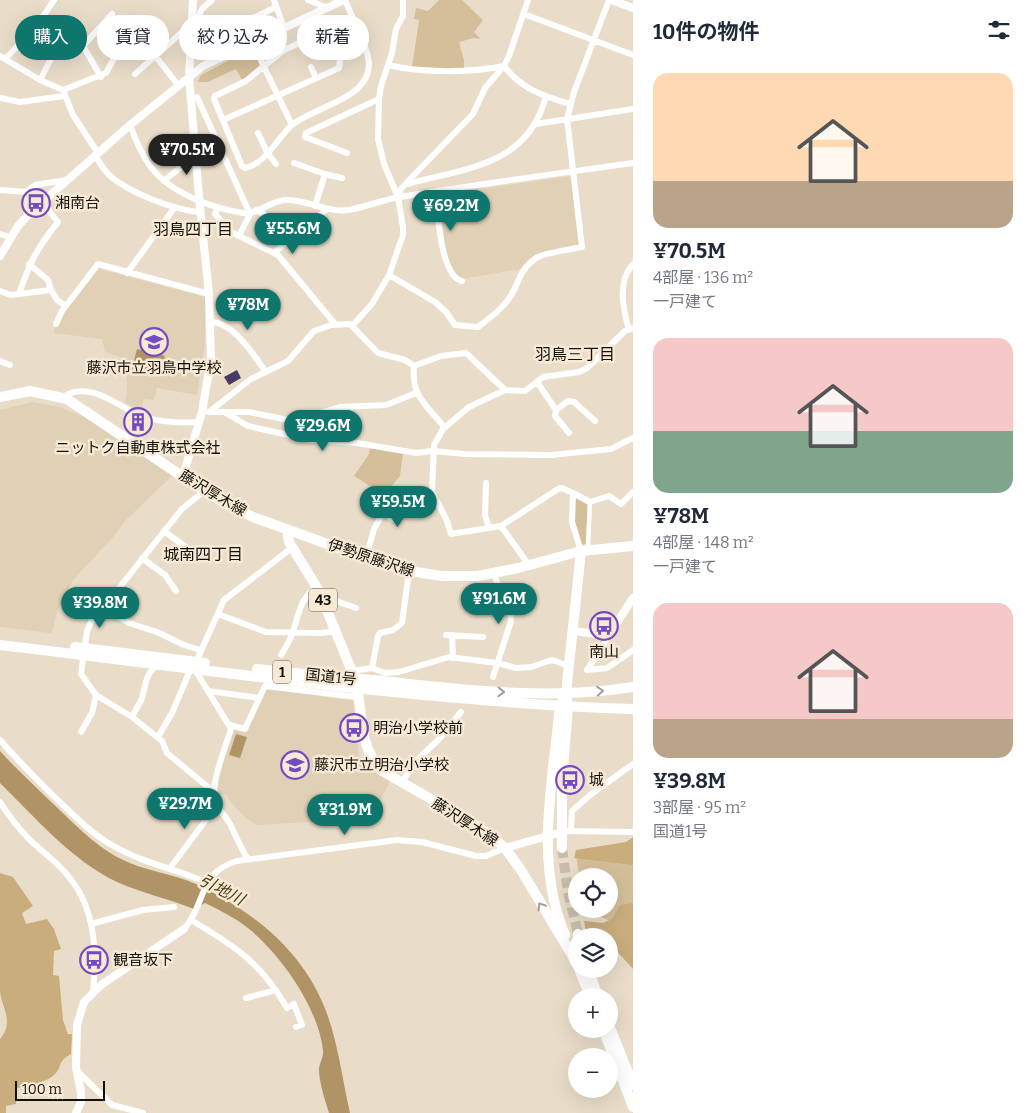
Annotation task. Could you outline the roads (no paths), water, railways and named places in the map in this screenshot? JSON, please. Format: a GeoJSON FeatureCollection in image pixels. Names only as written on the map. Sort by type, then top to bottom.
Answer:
{"type":"FeatureCollection","features":[{"type":"Feature","properties":{"kind":"main road","name":"藤沢厚木線"},"geometry":{"type":"LineString","coordinates":[[0,397],[30,391],[67,399],[204,491],[253,517],[287,529]]}},
{"type":"Feature","properties":{"kind":"main road","name":"伊勢原藤沢線"},"geometry":{"type":"LineString","coordinates":[[287,529],[366,558],[409,571],[459,577],[494,574],[585,548],[633,546]]}},
{"type":"Feature","properties":{"kind":"main road","name":"43"},"geometry":{"type":"LineString","coordinates":[[287,529],[289,542],[317,586],[353,672]]}},
{"type":"Feature","properties":{"kind":"main road","name":"藤沢厚木線"},"geometry":{"type":"LineString","coordinates":[[568,942],[553,899],[548,864],[547,836],[585,548]]}},
{"type":"Feature","properties":{"kind":"main road","name":"国道1号"},"geometry":{"type":"LineString","coordinates":[[0,638],[194,666],[465,699],[633,709]]}},
{"type":"Feature","properties":{"kind":"main road","name":"国道1号"},"geometry":{"type":"LineString","coordinates":[[0,645],[83,651],[163,665],[316,676],[464,690],[599,692],[633,687]]}},
{"type":"Feature","properties":{"kind":"main road","name":"藤沢厚木線"},"geometry":{"type":"LineString","coordinates":[[358,695],[364,738],[369,755],[382,771],[461,816],[505,848],[521,870],[568,949]]}},
{"type":"Feature","properties":{"kind":"main road","name":"藤沢厚木線"},"geometry":{"type":"LineString","coordinates":[[562,848],[566,831],[563,760],[564,706]]}},
{"type":"Feature","properties":{"kind":"main road"},"geometry":{"type":"LineString","coordinates":[[547,836],[554,822],[563,760]]}},
{"type":"Feature","properties":{"kind":"main road"},"geometry":{"type":"LineString","coordinates":[[606,1038],[633,1108]]}},
{"type":"Feature","properties":{"kind":"main road"},"geometry":{"type":"LineString","coordinates":[[614,1038],[633,1085]]}},
{"type":"Feature","properties":{"kind":"street"},"geometry":{"type":"LineString","coordinates":[[44,15],[54,0]]}},
{"type":"Feature","properties":{"kind":"street"},"geometry":{"type":"LineString","coordinates":[[193,0],[190,76],[195,155],[211,322],[211,359],[205,412]]}},
{"type":"Feature","properties":{"kind":"street"},"geometry":{"type":"LineString","coordinates":[[212,0],[199,14],[216,36],[276,8]]}},
{"type":"Feature","properties":{"kind":"street"},"geometry":{"type":"LineString","coordinates":[[274,0],[279,15]]}},
{"type":"Feature","properties":{"kind":"street"},"geometry":{"type":"LineString","coordinates":[[308,0],[328,8]]}},
{"type":"Feature","properties":{"kind":"street"},"geometry":{"type":"LineString","coordinates":[[287,27],[344,0],[350,15]]}},
{"type":"Feature","properties":{"kind":"street"},"geometry":{"type":"LineString","coordinates":[[352,326],[372,304],[389,275],[403,236],[398,197],[388,178],[379,147],[379,99],[394,46],[396,29],[403,16],[403,0]]}},
{"type":"Feature","properties":{"kind":"street"},"geometry":{"type":"LineString","coordinates":[[398,197],[400,190],[470,118],[488,83],[504,66],[514,46],[528,0]]}},
{"type":"Feature","properties":{"kind":"street"},"geometry":{"type":"LineString","coordinates":[[389,275],[435,302],[446,312],[455,325],[478,326],[492,316],[509,299],[515,288],[518,276],[534,260],[541,256],[582,247],[567,119],[570,104],[610,0],[633,8]]}},
{"type":"Feature","properties":{"kind":"street"},"geometry":{"type":"LineString","coordinates":[[524,14],[633,55]]}},
{"type":"Feature","properties":{"kind":"street"},"geometry":{"type":"LineString","coordinates":[[97,32],[83,46],[100,76]]}},
{"type":"Feature","properties":{"kind":"street"},"geometry":{"type":"LineString","coordinates":[[169,44],[179,35]]}},
{"type":"Feature","properties":{"kind":"street"},"geometry":{"type":"LineString","coordinates":[[297,44],[284,50],[246,81],[215,96],[214,99],[242,166],[245,168],[256,164],[292,125],[311,113],[354,93],[362,86],[368,71],[368,60]]}},
{"type":"Feature","properties":{"kind":"street"},"geometry":{"type":"LineString","coordinates":[[15,46],[2,57],[63,93],[80,128],[104,169],[118,181],[143,195],[175,207],[200,212]]}},
{"type":"Feature","properties":{"kind":"street"},"geometry":{"type":"LineString","coordinates":[[40,80],[50,60]]}},
{"type":"Feature","properties":{"kind":"street"},"geometry":{"type":"LineString","coordinates":[[0,98],[20,102],[63,93],[108,71],[114,60]]}},
{"type":"Feature","properties":{"kind":"street"},"geometry":{"type":"LineString","coordinates":[[135,74],[151,60]]}},
{"type":"Feature","properties":{"kind":"street"},"geometry":{"type":"LineString","coordinates":[[159,60],[178,85]]}},
{"type":"Feature","properties":{"kind":"street"},"geometry":{"type":"LineString","coordinates":[[0,256],[18,226],[66,180],[178,85],[203,66],[215,60]]}},
{"type":"Feature","properties":{"kind":"street"},"geometry":{"type":"LineString","coordinates":[[261,60],[280,96],[292,125]]}},
{"type":"Feature","properties":{"kind":"street"},"geometry":{"type":"LineString","coordinates":[[223,120],[339,68],[341,64],[339,60]]}},
{"type":"Feature","properties":{"kind":"street"},"geometry":{"type":"LineString","coordinates":[[388,65],[408,70],[458,71],[504,66]]}},
{"type":"Feature","properties":{"kind":"street"},"geometry":{"type":"LineString","coordinates":[[504,66],[522,86],[570,104]]}},
{"type":"Feature","properties":{"kind":"street"},"geometry":{"type":"LineString","coordinates":[[311,67],[316,78]]}},
{"type":"Feature","properties":{"kind":"street"},"geometry":{"type":"LineString","coordinates":[[406,184],[463,171],[499,156],[522,142],[536,124],[546,96]]}},
{"type":"Feature","properties":{"kind":"street"},"geometry":{"type":"LineString","coordinates":[[197,97],[253,212]]}},
{"type":"Feature","properties":{"kind":"street"},"geometry":{"type":"LineString","coordinates":[[347,153],[305,137],[306,133],[379,99]]}},
{"type":"Feature","properties":{"kind":"street"},"geometry":{"type":"LineString","coordinates":[[536,124],[633,109]]}},
{"type":"Feature","properties":{"kind":"street"},"geometry":{"type":"LineString","coordinates":[[130,125],[146,159],[164,180],[199,200],[218,207],[253,212],[298,233]]}},
{"type":"Feature","properties":{"kind":"street"},"geometry":{"type":"LineString","coordinates":[[258,133],[267,152],[276,164]]}},
{"type":"Feature","properties":{"kind":"street"},"geometry":{"type":"LineString","coordinates":[[164,180],[195,155]]}},
{"type":"Feature","properties":{"kind":"street"},"geometry":{"type":"LineString","coordinates":[[294,163],[342,178]]}},
{"type":"Feature","properties":{"kind":"street"},"geometry":{"type":"LineString","coordinates":[[239,236],[253,212],[273,202],[283,200],[304,202],[327,209],[347,210],[398,197],[633,163]]}},
{"type":"Feature","properties":{"kind":"street"},"geometry":{"type":"LineString","coordinates":[[315,206],[325,174]]}},
{"type":"Feature","properties":{"kind":"street"},"geometry":{"type":"LineString","coordinates":[[0,190],[26,192],[35,185],[66,180]]}},
{"type":"Feature","properties":{"kind":"street"},"geometry":{"type":"LineString","coordinates":[[435,192],[445,260],[453,276],[462,281]]}},
{"type":"Feature","properties":{"kind":"street"},"geometry":{"type":"LineString","coordinates":[[19,294],[29,264],[41,243],[58,222],[42,202]]}},
{"type":"Feature","properties":{"kind":"street"},"geometry":{"type":"LineString","coordinates":[[127,273],[175,207]]}},
{"type":"Feature","properties":{"kind":"street"},"geometry":{"type":"LineString","coordinates":[[218,207],[215,214],[226,228],[275,252],[335,324]]}},
{"type":"Feature","properties":{"kind":"street"},"geometry":{"type":"LineString","coordinates":[[275,252],[327,209]]}},
{"type":"Feature","properties":{"kind":"street"},"geometry":{"type":"LineString","coordinates":[[0,234],[10,238]]}},
{"type":"Feature","properties":{"kind":"street"},"geometry":{"type":"LineString","coordinates":[[29,264],[48,280],[50,290],[57,300],[66,306]]}},
{"type":"Feature","properties":{"kind":"street"},"geometry":{"type":"LineString","coordinates":[[56,324],[66,306],[98,264],[209,294]]}},
{"type":"Feature","properties":{"kind":"street"},"geometry":{"type":"LineString","coordinates":[[590,502],[562,488],[501,526],[451,534],[432,491],[432,452],[444,427],[469,407],[504,390],[525,391],[543,377],[579,372],[587,368],[631,329],[624,314],[623,281],[628,269],[633,264]]}},
{"type":"Feature","properties":{"kind":"street"},"geometry":{"type":"LineString","coordinates":[[0,291],[11,295],[50,290]]}},
{"type":"Feature","properties":{"kind":"street"},"geometry":{"type":"LineString","coordinates":[[211,322],[215,322],[235,334],[265,371]]}},
{"type":"Feature","properties":{"kind":"street"},"geometry":{"type":"LineString","coordinates":[[184,476],[199,422],[205,412],[251,379],[288,361],[314,332],[335,324],[352,326],[378,353],[405,360],[414,366]]}},
{"type":"Feature","properties":{"kind":"street"},"geometry":{"type":"LineString","coordinates":[[414,366],[441,356],[466,353],[504,390]]}},
{"type":"Feature","properties":{"kind":"street"},"geometry":{"type":"LineString","coordinates":[[0,361],[10,365]]}},
{"type":"Feature","properties":{"kind":"street"},"geometry":{"type":"LineString","coordinates":[[414,366],[416,393],[420,401],[444,427]]}},
{"type":"Feature","properties":{"kind":"street"},"geometry":{"type":"LineString","coordinates":[[537,382],[556,410],[555,416],[569,433]]}},
{"type":"Feature","properties":{"kind":"street"},"geometry":{"type":"LineString","coordinates":[[67,399],[68,394],[74,392],[100,395],[131,411],[153,419],[172,422],[199,422]]}},
{"type":"Feature","properties":{"kind":"street"},"geometry":{"type":"LineString","coordinates":[[205,412],[249,412],[293,421],[341,407],[386,405],[416,393]]}},
{"type":"Feature","properties":{"kind":"street"},"geometry":{"type":"LineString","coordinates":[[556,410],[568,401],[574,402],[595,422]]}},
{"type":"Feature","properties":{"kind":"street"},"geometry":{"type":"LineString","coordinates":[[224,412],[248,426],[311,440],[357,443],[408,453],[551,455],[611,449],[633,438]]}},
{"type":"Feature","properties":{"kind":"street"},"geometry":{"type":"LineString","coordinates":[[486,483],[485,515],[489,528]]}},
{"type":"Feature","properties":{"kind":"street"},"geometry":{"type":"LineString","coordinates":[[104,607],[182,509],[204,491]]}},
{"type":"Feature","properties":{"kind":"street"},"geometry":{"type":"LineString","coordinates":[[366,558],[374,529],[383,513],[393,519],[414,498],[432,491]]}},
{"type":"Feature","properties":{"kind":"street"},"geometry":{"type":"LineString","coordinates":[[590,502],[606,495],[621,504],[633,492]]}},
{"type":"Feature","properties":{"kind":"street"},"geometry":{"type":"LineString","coordinates":[[572,493],[572,522],[585,548]]}},
{"type":"Feature","properties":{"kind":"street"},"geometry":{"type":"LineString","coordinates":[[585,548],[590,502]]}},
{"type":"Feature","properties":{"kind":"street"},"geometry":{"type":"LineString","coordinates":[[501,526],[526,561],[526,566]]}},
{"type":"Feature","properties":{"kind":"street"},"geometry":{"type":"LineString","coordinates":[[164,531],[191,551]]}},
{"type":"Feature","properties":{"kind":"street"},"geometry":{"type":"LineString","coordinates":[[158,738],[172,713],[224,600],[293,547]]}},
{"type":"Feature","properties":{"kind":"street"},"geometry":{"type":"LineString","coordinates":[[142,558],[165,575],[176,590]]}},
{"type":"Feature","properties":{"kind":"street"},"geometry":{"type":"LineString","coordinates":[[372,668],[378,636],[380,633],[397,628],[402,623],[409,571]]}},
{"type":"Feature","properties":{"kind":"street"},"geometry":{"type":"LineString","coordinates":[[493,677],[509,627],[511,614],[510,606],[500,591],[494,574]]}},
{"type":"Feature","properties":{"kind":"street"},"geometry":{"type":"LineString","coordinates":[[282,655],[293,631],[295,620],[304,598],[317,586]]}},
{"type":"Feature","properties":{"kind":"street"},"geometry":{"type":"LineString","coordinates":[[633,598],[607,635],[606,641],[587,670],[607,668],[633,650]]}},
{"type":"Feature","properties":{"kind":"street"},"geometry":{"type":"LineString","coordinates":[[323,599],[356,608]]}},
{"type":"Feature","properties":{"kind":"street"},"geometry":{"type":"LineString","coordinates":[[200,650],[184,645],[158,632],[128,623],[100,604],[87,631],[81,674],[96,695],[132,717],[162,741],[167,753],[214,792]]}},
{"type":"Feature","properties":{"kind":"street"},"geometry":{"type":"LineString","coordinates":[[218,614],[266,632],[321,633],[337,631]]}},
{"type":"Feature","properties":{"kind":"street"},"geometry":{"type":"LineString","coordinates":[[573,631],[607,635]]}},
{"type":"Feature","properties":{"kind":"street"},"geometry":{"type":"LineString","coordinates":[[453,658],[449,635],[483,637]]}},
{"type":"Feature","properties":{"kind":"street"},"geometry":{"type":"LineString","coordinates":[[353,672],[372,668],[385,673],[399,672],[444,657],[525,668],[556,660],[568,666]]}},
{"type":"Feature","properties":{"kind":"street"},"geometry":{"type":"LineString","coordinates":[[138,662],[145,667],[147,677]]}},
{"type":"Feature","properties":{"kind":"street"},"geometry":{"type":"LineString","coordinates":[[132,717],[142,698],[147,677],[152,668],[163,665]]}},
{"type":"Feature","properties":{"kind":"street"},"geometry":{"type":"LineString","coordinates":[[194,666],[230,725],[231,729],[214,792],[217,805],[230,823],[238,845],[248,859]]}},
{"type":"Feature","properties":{"kind":"street"},"geometry":{"type":"LineString","coordinates":[[230,725],[245,729],[265,686],[358,695]]}},
{"type":"Feature","properties":{"kind":"street"},"geometry":{"type":"LineString","coordinates":[[208,691],[260,698]]}},
{"type":"Feature","properties":{"kind":"street"},"geometry":{"type":"LineString","coordinates":[[81,732],[92,713],[96,695]]}},
{"type":"Feature","properties":{"kind":"street"},"geometry":{"type":"LineString","coordinates":[[402,783],[413,764],[439,739],[461,712]]}},
{"type":"Feature","properties":{"kind":"street"},"geometry":{"type":"LineString","coordinates":[[0,740],[28,772],[95,834],[110,845],[137,858],[170,868],[208,883]]}},
{"type":"Feature","properties":{"kind":"street"},"geometry":{"type":"LineString","coordinates":[[566,831],[572,812],[590,795],[633,764]]}},
{"type":"Feature","properties":{"kind":"street"},"geometry":{"type":"LineString","coordinates":[[0,802],[20,829],[72,880],[83,900],[96,954],[93,992]]}},
{"type":"Feature","properties":{"kind":"street"},"geometry":{"type":"LineString","coordinates":[[170,868],[217,805]]}},
{"type":"Feature","properties":{"kind":"street"},"geometry":{"type":"LineString","coordinates":[[76,1113],[81,1102],[81,1092],[77,1071],[76,1045],[78,1019],[84,1002],[93,992],[184,929],[193,917],[212,875],[225,864],[248,859],[397,840],[422,842],[476,856],[486,856],[505,848],[566,831],[633,832]]}},
{"type":"Feature","properties":{"kind":"street"},"geometry":{"type":"LineString","coordinates":[[90,924],[143,910],[174,907]]}},
{"type":"Feature","properties":{"kind":"street"},"geometry":{"type":"LineString","coordinates":[[193,917],[246,955],[263,972],[287,1008],[294,1004],[302,1025],[296,1027]]}},
{"type":"Feature","properties":{"kind":"street"},"geometry":{"type":"LineString","coordinates":[[246,998],[276,990]]}},
{"type":"Feature","properties":{"kind":"street"},"geometry":{"type":"LineString","coordinates":[[77,1071],[112,1105],[143,1113]]}},
{"type":"Feature","properties":{"kind":"tunnel"},"geometry":{"type":"LineString","coordinates":[[562,848],[568,892],[577,928]]}},
{"type":"Feature","properties":{"kind":"place","name":"湘南台"},"geometry":{"type":"Point","coordinates":[36,203]}},
{"type":"Feature","properties":{"kind":"place","name":"藤沢市立羽鳥中学校"},"geometry":{"type":"Point","coordinates":[154,342]}},
{"type":"Feature","properties":{"kind":"place","name":"ニットク自動車株式会社"},"geometry":{"type":"Point","coordinates":[138,422]}},
{"type":"Feature","properties":{"kind":"place","name":"南山"},"geometry":{"type":"Point","coordinates":[604,626]}},
{"type":"Feature","properties":{"kind":"place","name":"明治小学校前"},"geometry":{"type":"Point","coordinates":[354,728]}},
{"type":"Feature","properties":{"kind":"place","name":"藤沢市立明治小学校"},"geometry":{"type":"Point","coordinates":[295,765]}},
{"type":"Feature","properties":{"kind":"place","name":"城"},"geometry":{"type":"Point","coordinates":[570,780]}},
{"type":"Feature","properties":{"kind":"place","name":"観音坂下"},"geometry":{"type":"Point","coordinates":[94,960]}},
{"type":"Feature","properties":{"kind":"district","name":"羽鳥四丁目"},"geometry":{"type":"Point","coordinates":[193,229]}},
{"type":"Feature","properties":{"kind":"district","name":"羽鳥三丁目"},"geometry":{"type":"Point","coordinates":[575,354]}},
{"type":"Feature","properties":{"kind":"district","name":"城南四丁目"},"geometry":{"type":"Point","coordinates":[203,554]}},
{"type":"Feature","properties":{"kind":"water label","name":"引地川"},"geometry":{"type":"Point","coordinates":[222,889]}}]}
